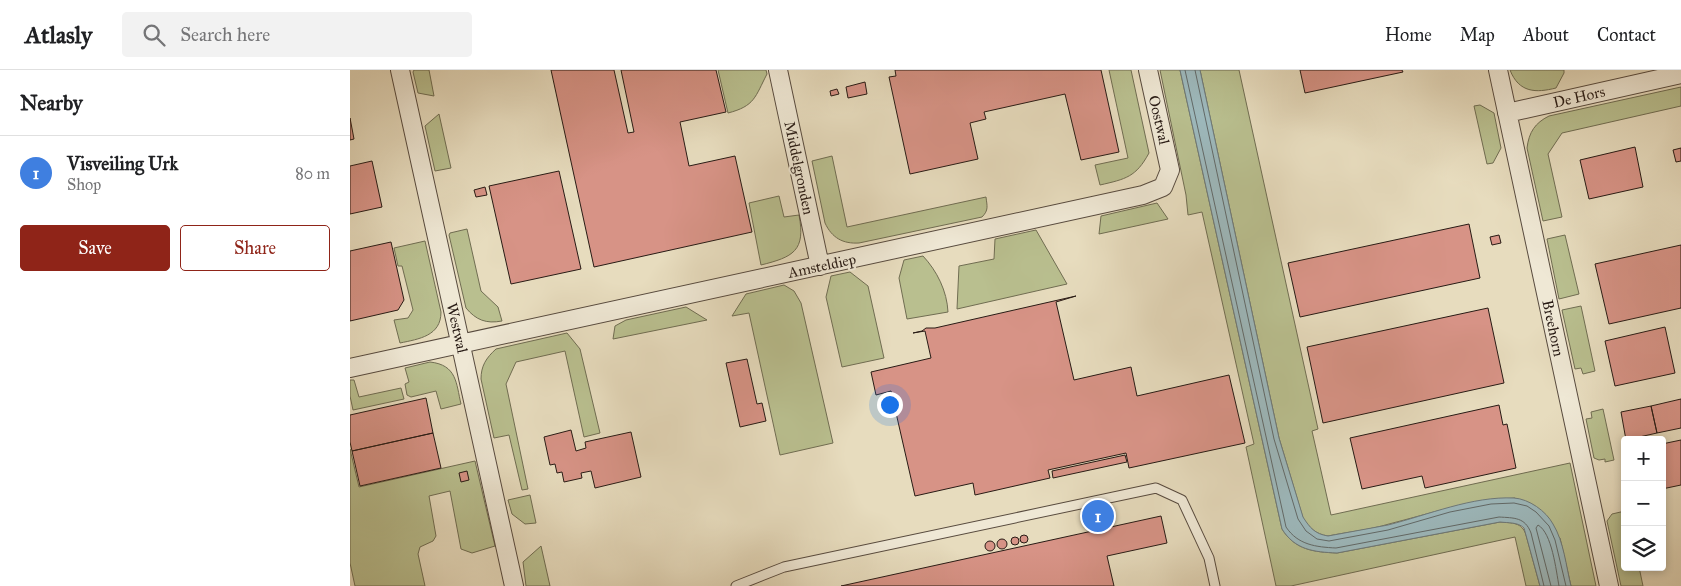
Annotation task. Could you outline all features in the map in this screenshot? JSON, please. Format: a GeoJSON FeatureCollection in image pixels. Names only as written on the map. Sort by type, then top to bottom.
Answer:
{"type":"FeatureCollection","features":[{"type":"Feature","properties":{"kind":"street","name":"Westwal"},"geometry":{"type":"LineString","coordinates":[[400,70],[514,586]]}},
{"type":"Feature","properties":{"kind":"street","name":"Middelgronden"},"geometry":{"type":"LineString","coordinates":[[778,70],[820,266]]}},
{"type":"Feature","properties":{"kind":"street","name":"Oostwal"},"geometry":{"type":"LineString","coordinates":[[1148,70],[1170,170]]}},
{"type":"Feature","properties":{"kind":"street","name":"Breehorn"},"geometry":{"type":"LineString","coordinates":[[1498,70],[1609,586]]}},
{"type":"Feature","properties":{"kind":"street","name":"De Hors"},"geometry":{"type":"LineString","coordinates":[[1507,113],[1681,74]]}},
{"type":"Feature","properties":{"kind":"street","name":"Amsteldiep"},"geometry":{"type":"LineString","coordinates":[[350,368],[1143,195],[1164,187],[1170,170]]}},
{"type":"Feature","properties":{"kind":"lane"},"geometry":{"type":"LineString","coordinates":[[736,586],[784,567],[1156,488],[1182,500],[1209,558],[1215,586]]}},
{"type":"Feature","properties":{"kind":"green space"},"geometry":{"type":"Polygon","coordinates":[[[414,70],[429,70],[434,96],[418,93],[414,70]]]}},
{"type":"Feature","properties":{"kind":"green space"},"geometry":{"type":"Polygon","coordinates":[[[718,70],[766,70],[767,74],[757,95],[749,104],[728,113],[718,70]]]}},
{"type":"Feature","properties":{"kind":"green space"},"geometry":{"type":"Polygon","coordinates":[[[1109,70],[1131,70],[1149,153],[1140,167],[1129,176],[1100,185],[1095,165],[1128,158],[1109,70]]]}},
{"type":"Feature","properties":{"kind":"green space"},"geometry":{"type":"Polygon","coordinates":[[[1160,70],[1180,70],[1282,529],[1287,536],[1299,546],[1313,551],[1337,553],[1500,522],[1512,523],[1519,525],[1526,535],[1540,586],[1526,586],[1515,537],[1291,586],[1276,586],[1246,447],[1254,444],[1202,212],[1188,215],[1186,195],[1160,70]]]}},
{"type":"Feature","properties":{"kind":"green space"},"geometry":{"type":"Polygon","coordinates":[[[1200,70],[1239,70],[1318,429],[1312,431],[1331,515],[1570,463],[1596,586],[1571,586],[1560,538],[1515,498],[1467,504],[1374,528],[1328,536],[1316,532],[1306,522],[1303,518],[1279,438],[1200,70]]]}},
{"type":"Feature","properties":{"kind":"green space"},"geometry":{"type":"Polygon","coordinates":[[[1510,70],[1564,70],[1564,73],[1556,88],[1535,91],[1518,83],[1510,70]]]}},
{"type":"Feature","properties":{"kind":"green space"},"geometry":{"type":"Polygon","coordinates":[[[1681,87],[1681,106],[1562,133],[1548,154],[1562,217],[1543,221],[1527,148],[1529,137],[1536,125],[1549,116],[1681,87]]]}},
{"type":"Feature","properties":{"kind":"green space"},"geometry":{"type":"Polygon","coordinates":[[[1480,105],[1494,113],[1501,148],[1493,163],[1487,164],[1474,106],[1480,105]]]}},
{"type":"Feature","properties":{"kind":"green space"},"geometry":{"type":"Polygon","coordinates":[[[439,114],[451,168],[435,171],[425,126],[439,114]]]}},
{"type":"Feature","properties":{"kind":"green space"},"geometry":{"type":"Polygon","coordinates":[[[832,156],[847,227],[986,197],[987,210],[982,217],[859,243],[843,241],[831,233],[825,223],[812,161],[832,156]]]}},
{"type":"Feature","properties":{"kind":"green space"},"geometry":{"type":"Polygon","coordinates":[[[779,196],[784,217],[799,215],[801,237],[795,250],[789,255],[761,265],[749,203],[779,196]]]}},
{"type":"Feature","properties":{"kind":"green space"},"geometry":{"type":"Polygon","coordinates":[[[1157,203],[1168,219],[1099,234],[1101,216],[1157,203]]]}},
{"type":"Feature","properties":{"kind":"green space"},"geometry":{"type":"Polygon","coordinates":[[[467,229],[481,291],[498,307],[502,321],[491,322],[482,320],[474,316],[466,308],[449,235],[450,233],[467,229]]]}},
{"type":"Feature","properties":{"kind":"green space"},"geometry":{"type":"Polygon","coordinates":[[[1036,230],[1067,284],[957,309],[959,266],[994,259],[995,239],[1036,230]]]}},
{"type":"Feature","properties":{"kind":"green space"},"geometry":{"type":"Polygon","coordinates":[[[1565,235],[1579,294],[1559,299],[1547,239],[1565,235]]]}},
{"type":"Feature","properties":{"kind":"green space"},"geometry":{"type":"Polygon","coordinates":[[[425,241],[441,312],[440,320],[428,335],[400,343],[394,320],[408,318],[413,310],[402,266],[398,266],[394,248],[425,241]]]}},
{"type":"Feature","properties":{"kind":"green space"},"geometry":{"type":"Polygon","coordinates":[[[923,256],[933,268],[940,282],[946,296],[948,312],[907,319],[899,278],[904,260],[923,256]]]}},
{"type":"Feature","properties":{"kind":"green space"},"geometry":{"type":"Polygon","coordinates":[[[850,272],[868,286],[884,358],[842,367],[826,297],[831,276],[850,272]]]}},
{"type":"Feature","properties":{"kind":"green space"},"geometry":{"type":"Polygon","coordinates":[[[784,285],[794,291],[801,303],[833,443],[780,455],[749,313],[732,316],[746,294],[784,285]]]}},
{"type":"Feature","properties":{"kind":"green space"},"geometry":{"type":"Polygon","coordinates":[[[1581,306],[1595,371],[1583,374],[1581,368],[1575,369],[1562,310],[1581,306]]]}},
{"type":"Feature","properties":{"kind":"green space"},"geometry":{"type":"Polygon","coordinates":[[[686,307],[707,320],[613,339],[615,326],[626,320],[686,307]]]}},
{"type":"Feature","properties":{"kind":"green space"},"geometry":{"type":"Polygon","coordinates":[[[567,333],[580,349],[600,433],[584,437],[565,351],[516,362],[506,384],[528,489],[522,490],[509,435],[494,438],[481,379],[483,366],[496,349],[567,333]]]}},
{"type":"Feature","properties":{"kind":"green space"},"geometry":{"type":"Polygon","coordinates":[[[430,362],[446,367],[454,376],[461,404],[441,409],[436,391],[411,397],[407,395],[405,384],[409,382],[405,368],[430,362]]]}},
{"type":"Feature","properties":{"kind":"green space"},"geometry":{"type":"Polygon","coordinates":[[[350,380],[354,380],[359,397],[401,388],[404,399],[353,410],[350,396],[350,380]]]}},
{"type":"Feature","properties":{"kind":"green space"},"geometry":{"type":"Polygon","coordinates":[[[1603,409],[1614,460],[1605,462],[1605,459],[1599,460],[1594,458],[1586,419],[1592,418],[1591,412],[1603,409]]]}},
{"type":"Feature","properties":{"kind":"green space"},"geometry":{"type":"Polygon","coordinates":[[[350,449],[359,487],[475,461],[495,546],[472,553],[461,549],[450,491],[429,496],[436,536],[433,541],[420,547],[418,554],[425,586],[355,586],[350,563],[350,449]]]}},
{"type":"Feature","properties":{"kind":"green space"},"geometry":{"type":"Polygon","coordinates":[[[530,495],[536,523],[525,524],[512,514],[508,500],[530,495]]]}},
{"type":"Feature","properties":{"kind":"green space"},"geometry":{"type":"Polygon","coordinates":[[[1621,512],[1621,571],[1640,571],[1643,586],[1621,586],[1607,521],[1612,514],[1621,512]]]}},
{"type":"Feature","properties":{"kind":"green space"},"geometry":{"type":"Polygon","coordinates":[[[541,546],[550,586],[526,586],[523,562],[541,546]]]}},
{"type":"Feature","properties":{"kind":"water"},"geometry":{"type":"Polygon","coordinates":[[[1180,70],[1200,70],[1279,438],[1303,517],[1308,524],[1316,532],[1328,536],[1388,525],[1466,503],[1498,498],[1520,499],[1536,506],[1553,524],[1562,546],[1571,586],[1540,586],[1524,528],[1513,523],[1500,522],[1337,553],[1313,551],[1299,546],[1287,536],[1282,529],[1180,70]]]}},
{"type":"Feature","properties":{"kind":"building"},"geometry":{"type":"Polygon","coordinates":[[[551,70],[614,70],[628,133],[634,132],[621,70],[716,70],[726,112],[680,122],[689,166],[735,156],[752,232],[594,267],[551,70]]]}},
{"type":"Feature","properties":{"kind":"building"},"geometry":{"type":"Polygon","coordinates":[[[895,70],[1101,70],[1119,152],[1081,160],[1065,94],[984,112],[986,119],[970,123],[978,159],[910,174],[889,77],[896,76],[895,70]]]}},
{"type":"Feature","properties":{"kind":"building"},"geometry":{"type":"Polygon","coordinates":[[[1300,70],[1402,70],[1403,72],[1305,93],[1300,70]]]}},
{"type":"Feature","properties":{"kind":"building"},"geometry":{"type":"Polygon","coordinates":[[[865,82],[867,94],[848,98],[846,87],[865,82]]]}},
{"type":"Feature","properties":{"kind":"building"},"geometry":{"type":"Polygon","coordinates":[[[837,89],[839,94],[831,96],[830,91],[837,89]]]}},
{"type":"Feature","properties":{"kind":"building"},"geometry":{"type":"Polygon","coordinates":[[[350,118],[354,139],[350,140],[350,118]]]}},
{"type":"Feature","properties":{"kind":"building"},"geometry":{"type":"Polygon","coordinates":[[[1635,147],[1643,187],[1589,199],[1580,160],[1635,147]]]}},
{"type":"Feature","properties":{"kind":"building"},"geometry":{"type":"Polygon","coordinates":[[[1681,148],[1681,161],[1676,162],[1673,150],[1681,148]]]}},
{"type":"Feature","properties":{"kind":"building"},"geometry":{"type":"Polygon","coordinates":[[[372,161],[382,207],[350,214],[350,166],[372,161]]]}},
{"type":"Feature","properties":{"kind":"building"},"geometry":{"type":"Polygon","coordinates":[[[559,171],[581,269],[511,284],[489,186],[559,171]]]}},
{"type":"Feature","properties":{"kind":"building"},"geometry":{"type":"Polygon","coordinates":[[[485,187],[487,195],[476,197],[474,190],[485,187]]]}},
{"type":"Feature","properties":{"kind":"building"},"geometry":{"type":"Polygon","coordinates":[[[1469,224],[1480,278],[1300,317],[1288,263],[1469,224]]]}},
{"type":"Feature","properties":{"kind":"building"},"geometry":{"type":"Polygon","coordinates":[[[1499,235],[1501,243],[1492,245],[1490,237],[1499,235]]]}},
{"type":"Feature","properties":{"kind":"building"},"geometry":{"type":"Polygon","coordinates":[[[391,242],[404,300],[398,310],[350,321],[350,251],[391,242]]]}},
{"type":"Feature","properties":{"kind":"building"},"geometry":{"type":"Polygon","coordinates":[[[1681,245],[1681,308],[1609,324],[1595,264],[1681,245]]]}},
{"type":"Feature","properties":{"kind":"building"},"geometry":{"type":"Polygon","coordinates":[[[1076,296],[1056,302],[1074,380],[1131,367],[1137,396],[1229,375],[1245,443],[1129,468],[1126,453],[1048,470],[1050,478],[975,495],[973,483],[915,496],[891,391],[876,395],[871,372],[931,358],[925,331],[913,333],[926,328],[935,328],[1076,296]]]}},
{"type":"Feature","properties":{"kind":"building"},"geometry":{"type":"Polygon","coordinates":[[[1488,308],[1504,383],[1323,423],[1307,347],[1488,308]]]}},
{"type":"Feature","properties":{"kind":"building"},"geometry":{"type":"Polygon","coordinates":[[[1665,327],[1675,373],[1615,386],[1605,341],[1665,327]]]}},
{"type":"Feature","properties":{"kind":"building"},"geometry":{"type":"Polygon","coordinates":[[[747,359],[757,404],[762,403],[766,421],[740,427],[726,363],[747,359]]]}},
{"type":"Feature","properties":{"kind":"building"},"geometry":{"type":"Polygon","coordinates":[[[426,398],[433,433],[352,451],[350,415],[426,398]]]}},
{"type":"Feature","properties":{"kind":"building"},"geometry":{"type":"Polygon","coordinates":[[[1681,399],[1681,428],[1657,433],[1651,406],[1681,399]]]}},
{"type":"Feature","properties":{"kind":"building"},"geometry":{"type":"Polygon","coordinates":[[[1499,405],[1503,425],[1507,424],[1516,468],[1425,488],[1422,476],[1362,489],[1350,438],[1499,405]]]}},
{"type":"Feature","properties":{"kind":"building"},"geometry":{"type":"Polygon","coordinates":[[[1651,406],[1657,433],[1644,436],[1625,436],[1621,412],[1651,406]]]}},
{"type":"Feature","properties":{"kind":"building"},"geometry":{"type":"Polygon","coordinates":[[[571,430],[576,451],[586,448],[585,442],[631,432],[641,477],[595,488],[591,471],[581,473],[582,478],[564,482],[562,472],[557,473],[555,464],[550,465],[544,437],[571,430]]]}},
{"type":"Feature","properties":{"kind":"building"},"geometry":{"type":"Polygon","coordinates":[[[433,433],[441,468],[360,486],[352,451],[433,433]]]}},
{"type":"Feature","properties":{"kind":"building"},"geometry":{"type":"Polygon","coordinates":[[[1681,440],[1681,485],[1666,488],[1666,481],[1666,443],[1681,440]]]}},
{"type":"Feature","properties":{"kind":"building"},"geometry":{"type":"Polygon","coordinates":[[[1125,455],[1127,462],[1053,478],[1052,471],[1125,455]]]}},
{"type":"Feature","properties":{"kind":"building"},"geometry":{"type":"Polygon","coordinates":[[[467,471],[469,480],[461,482],[459,473],[467,471]]]}},
{"type":"Feature","properties":{"kind":"building"},"geometry":{"type":"Polygon","coordinates":[[[1161,516],[1167,543],[1107,556],[1114,586],[841,586],[1161,516]]]}},
{"type":"Feature","properties":{"kind":"building"},"geometry":{"type":"Polygon","coordinates":[[[1024,535],[1028,539],[1024,543],[1020,539],[1024,535]]]}},
{"type":"Feature","properties":{"kind":"building"},"geometry":{"type":"Polygon","coordinates":[[[1015,537],[1019,541],[1015,545],[1011,541],[1015,537]]]}},
{"type":"Feature","properties":{"kind":"building"},"geometry":{"type":"Polygon","coordinates":[[[1000,539],[1004,539],[1007,544],[1006,548],[1000,549],[997,546],[997,542],[1000,539]]]}},
{"type":"Feature","properties":{"kind":"building"},"geometry":{"type":"Polygon","coordinates":[[[988,541],[992,541],[995,546],[994,550],[988,551],[985,548],[985,544],[988,541]]]}},
{"type":"Feature","properties":{"kind":"place","name":"Visveiling Urk"},"geometry":{"type":"Point","coordinates":[1098,516]}}]}
